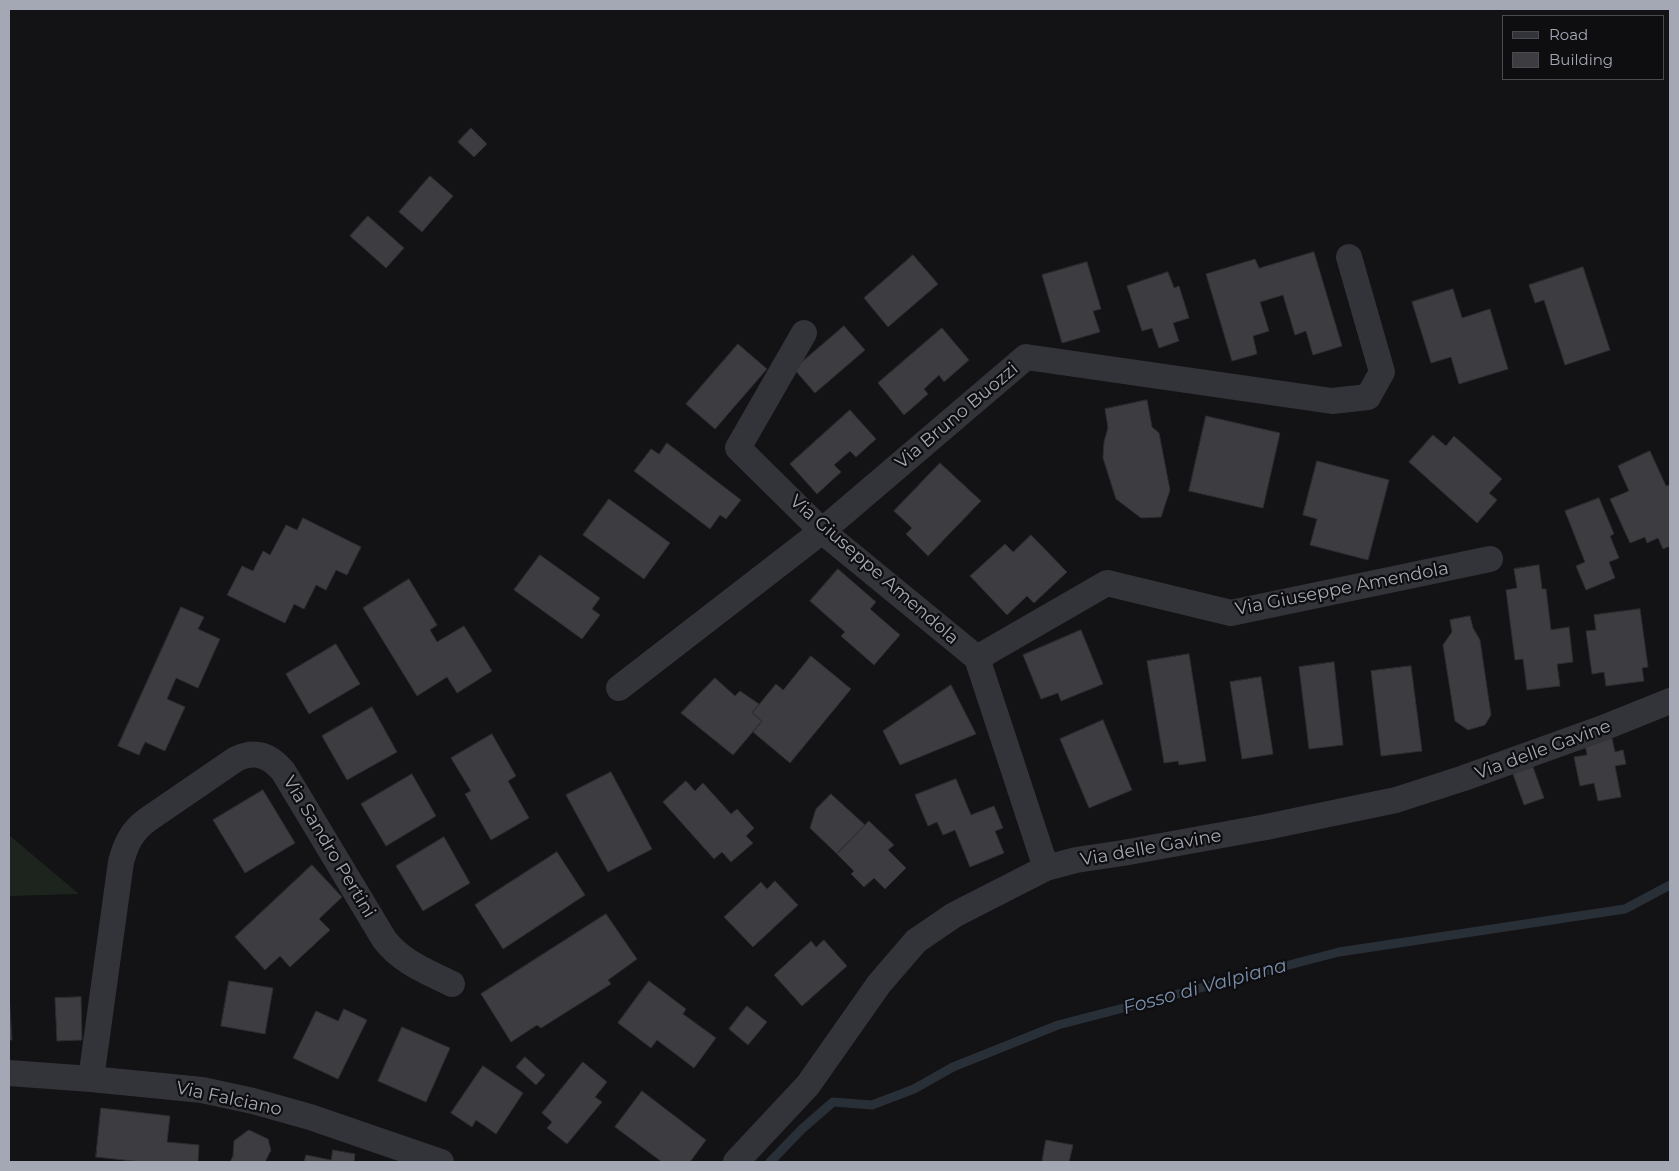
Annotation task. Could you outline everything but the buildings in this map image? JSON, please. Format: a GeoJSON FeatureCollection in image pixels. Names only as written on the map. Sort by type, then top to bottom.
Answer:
{"type":"FeatureCollection","features":[{"type":"Feature","properties":{"kind":"street","name":"Via Bruno Buozzi"},"geometry":{"type":"LineString","coordinates":[[620,688],[822,531],[1026,358],[1332,401],[1368,397],[1382,372],[1349,257]]}},
{"type":"Feature","properties":{"kind":"street","name":"Via Giuseppe Amendola"},"geometry":{"type":"LineString","coordinates":[[804,333],[738,448],[822,531],[977,658],[1107,583],[1231,613],[1490,559]]}},
{"type":"Feature","properties":{"kind":"street"},"geometry":{"type":"LineString","coordinates":[[977,658],[1046,868]]}},
{"type":"Feature","properties":{"kind":"street","name":"Via delle Gavine"},"geometry":{"type":"LineString","coordinates":[[736,1162],[808,1085],[879,984],[916,941],[954,915],[1046,868],[1076,860],[1266,827],[1396,800],[1464,778],[1603,728],[1670,701]]}},
{"type":"Feature","properties":{"kind":"street","name":"Via Sandro Pertini"},"geometry":{"type":"LineString","coordinates":[[91,1078],[121,862],[126,844],[138,826],[244,755],[262,755],[278,765],[283,771],[384,939],[395,953],[452,984]]}},
{"type":"Feature","properties":{"kind":"street","name":"Via Falciano"},"geometry":{"type":"LineString","coordinates":[[9,1073],[91,1078],[202,1090],[253,1101],[310,1117],[442,1162]]}},
{"type":"Feature","properties":{"kind":"shaded area"},"geometry":{"type":"Polygon","coordinates":[[[9,835],[79,894],[9,896],[9,835]]]}},
{"type":"Feature","properties":{"kind":"waterway","name":"Fosso di Valpiana"},"geometry":{"type":"LineString","coordinates":[[770,1162],[802,1129],[833,1102],[872,1105],[914,1089],[953,1067],[1058,1025],[1339,952],[1625,909],[1670,885]]}}]}
